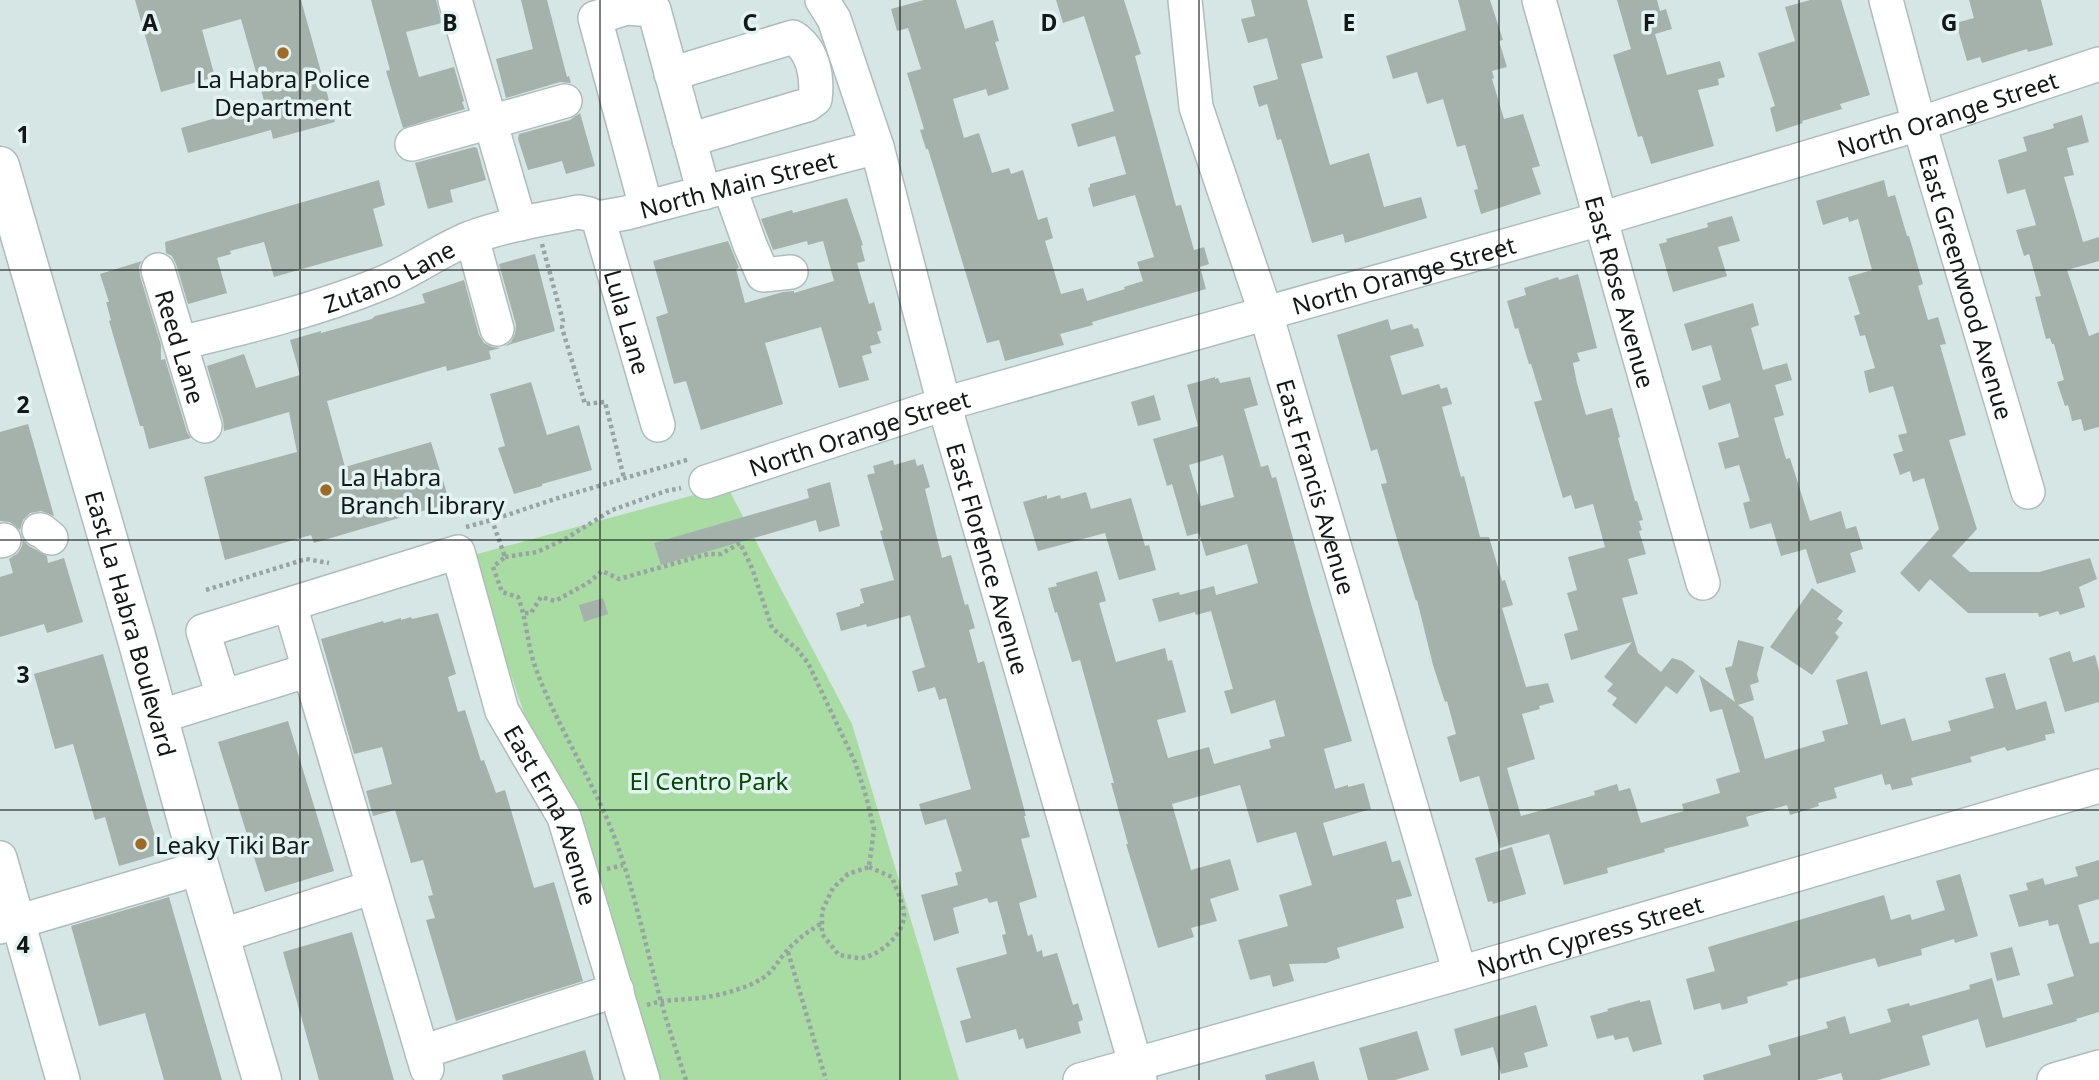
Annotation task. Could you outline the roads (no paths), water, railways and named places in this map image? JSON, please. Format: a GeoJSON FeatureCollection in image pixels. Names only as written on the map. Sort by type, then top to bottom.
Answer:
{"type":"FeatureCollection","features":[{"type":"Feature","properties":{"kind":"main road","name":"East La Habra Boulevard"},"geometry":{"type":"LineString","coordinates":[[0,166],[262,1080]]}},
{"type":"Feature","properties":{"kind":"street"},"geometry":{"type":"LineString","coordinates":[[455,0],[526,236]]}},
{"type":"Feature","properties":{"kind":"street","name":"East Florence Avenue"},"geometry":{"type":"LineString","coordinates":[[822,0],[834,19],[877,147],[944,404],[1138,1072]]}},
{"type":"Feature","properties":{"kind":"street","name":"East Francis Avenue"},"geometry":{"type":"LineString","coordinates":[[1185,0],[1196,107],[1266,314],[1460,973]]}},
{"type":"Feature","properties":{"kind":"street","name":"East Rose Avenue"},"geometry":{"type":"LineString","coordinates":[[1539,0],[1703,583]]}},
{"type":"Feature","properties":{"kind":"street","name":"East Greenwood Avenue"},"geometry":{"type":"LineString","coordinates":[[1886,0],[1919,124],[2028,492]]}},
{"type":"Feature","properties":{"kind":"street"},"geometry":{"type":"LineString","coordinates":[[646,207],[595,18],[626,8],[654,10],[689,140],[750,245],[763,275],[792,272]]}},
{"type":"Feature","properties":{"kind":"street"},"geometry":{"type":"LineString","coordinates":[[671,74],[793,37],[801,42],[810,57],[815,74],[815,99],[807,105],[689,140]]}},
{"type":"Feature","properties":{"kind":"street","name":"North Orange Street"},"geometry":{"type":"LineString","coordinates":[[695,476],[1600,219],[1919,124],[2099,64]]}},
{"type":"Feature","properties":{"kind":"street"},"geometry":{"type":"LineString","coordinates":[[412,144],[565,101]]}},
{"type":"Feature","properties":{"kind":"street","name":"North Main Street"},"geometry":{"type":"LineString","coordinates":[[598,218],[877,147]]}},
{"type":"Feature","properties":{"kind":"street","name":"Zutano Lane"},"geometry":{"type":"LineString","coordinates":[[180,343],[342,299],[383,283],[471,238],[526,236],[579,212],[598,218]]}},
{"type":"Feature","properties":{"kind":"street","name":"Lula Lane"},"geometry":{"type":"LineString","coordinates":[[598,218],[658,425]]}},
{"type":"Feature","properties":{"kind":"street"},"geometry":{"type":"LineString","coordinates":[[471,238],[497,329]]}},
{"type":"Feature","properties":{"kind":"street","name":"Reed Lane"},"geometry":{"type":"LineString","coordinates":[[158,270],[205,426]]}},
{"type":"Feature","properties":{"kind":"street","name":"East Erna Avenue"},"geometry":{"type":"LineString","coordinates":[[290,606],[458,552],[502,711],[564,817],[643,1080]]}},
{"type":"Feature","properties":{"kind":"street"},"geometry":{"type":"LineString","coordinates":[[222,696],[203,631],[290,606],[424,1060],[617,990]]}},
{"type":"Feature","properties":{"kind":"street"},"geometry":{"type":"LineString","coordinates":[[159,717],[309,670]]}},
{"type":"Feature","properties":{"kind":"street","name":"North Cypress Street"},"geometry":{"type":"LineString","coordinates":[[1080,1080],[1138,1072],[1460,973],[2099,786]]}},
{"type":"Feature","properties":{"kind":"street"},"geometry":{"type":"LineString","coordinates":[[0,858],[9,925],[63,1080]]}},
{"type":"Feature","properties":{"kind":"street"},"geometry":{"type":"LineString","coordinates":[[9,925],[200,868]]}},
{"type":"Feature","properties":{"kind":"street"},"geometry":{"type":"LineString","coordinates":[[220,936],[373,887]]}},
{"type":"Feature","properties":{"kind":"street"},"geometry":{"type":"LineString","coordinates":[[2054,1080],[2099,1067]]}},
{"type":"Feature","properties":{"kind":"place","name":"La Habra Police Department"},"geometry":{"type":"Point","coordinates":[283,53]}},
{"type":"Feature","properties":{"kind":"place","name":"La Habra Branch Library"},"geometry":{"type":"Point","coordinates":[326,490]}},
{"type":"Feature","properties":{"kind":"place","name":"Leaky Tiki Bar"},"geometry":{"type":"Point","coordinates":[141,844]}},
{"type":"Feature","properties":{"kind":"park label","name":"El Centro Park"},"geometry":{"type":"Point","coordinates":[709,780]}}]}
